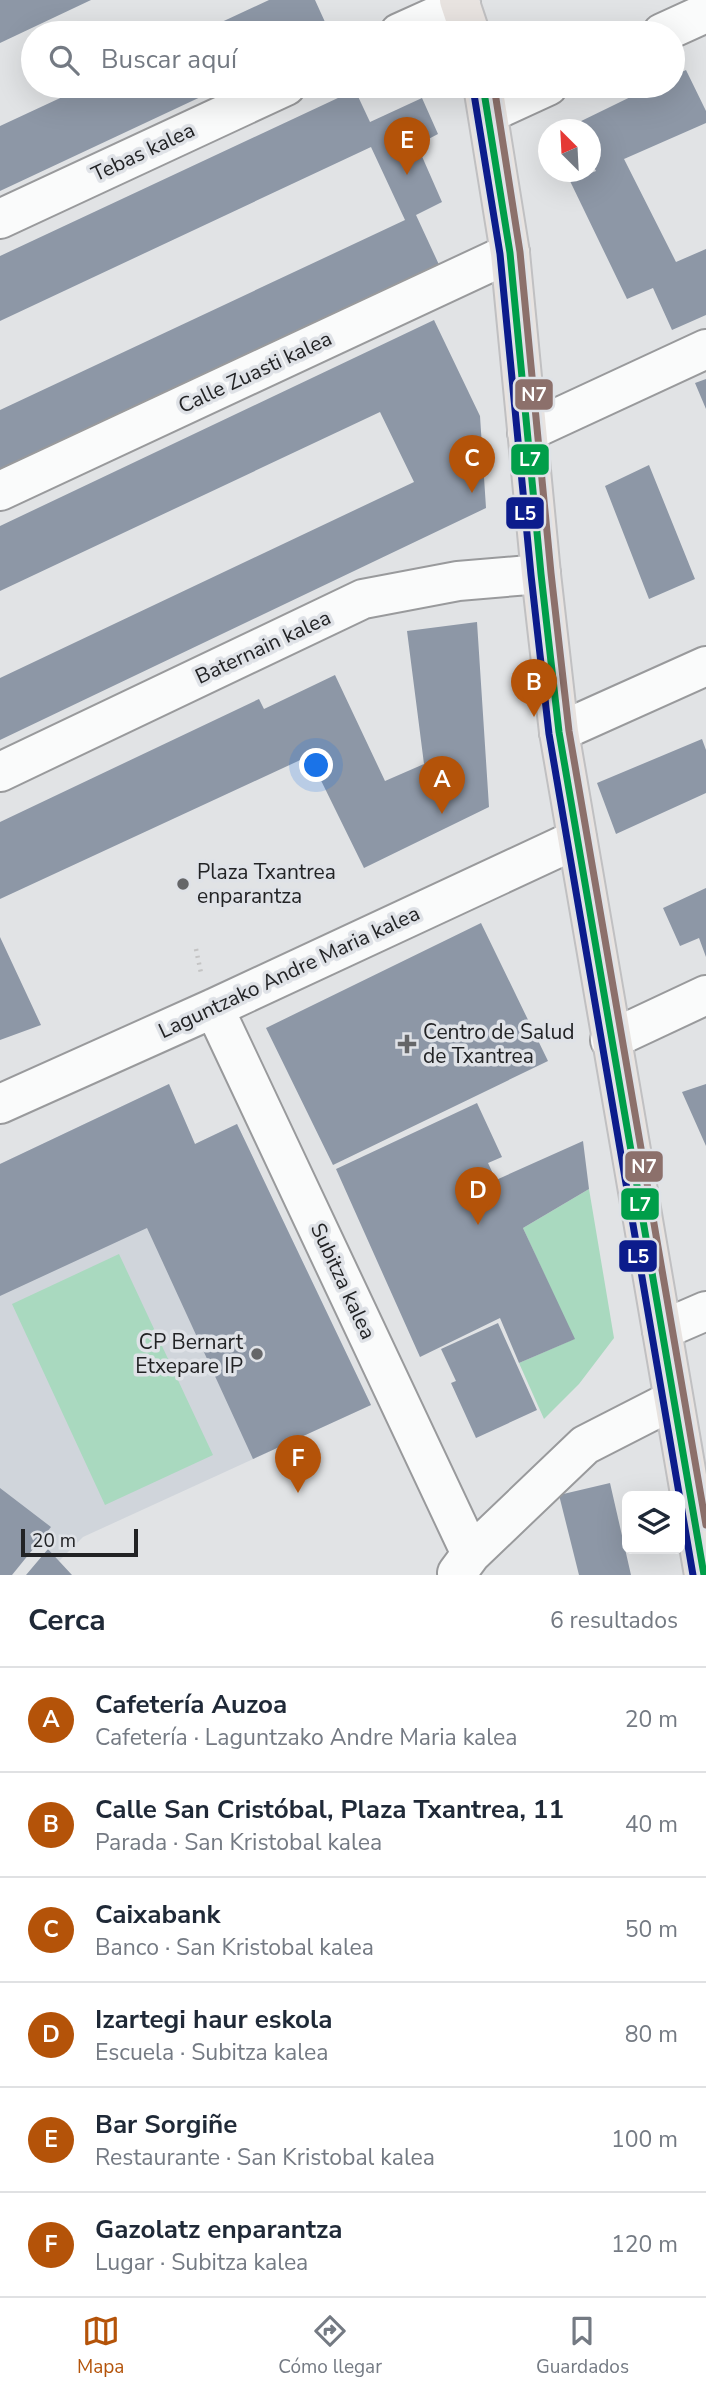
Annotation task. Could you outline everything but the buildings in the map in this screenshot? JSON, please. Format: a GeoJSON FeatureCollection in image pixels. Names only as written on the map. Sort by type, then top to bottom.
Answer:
{"type":"FeatureCollection","features":[{"type":"Feature","properties":{"kind":"main road"},"geometry":{"type":"LineString","coordinates":[[486,99],[510,253],[559,732],[704,1575]]}},
{"type":"Feature","properties":{"kind":"street"},"geometry":{"type":"LineString","coordinates":[[438,21],[464,13]]}},
{"type":"Feature","properties":{"kind":"street"},"geometry":{"type":"LineString","coordinates":[[685,23],[706,13]]}},
{"type":"Feature","properties":{"kind":"street","name":"Tebas kalea"},"geometry":{"type":"LineString","coordinates":[[0,219],[260,98]]}},
{"type":"Feature","properties":{"kind":"street","name":"Calle Zuasti kalea"},"geometry":{"type":"LineString","coordinates":[[0,491],[510,253]]}},
{"type":"Feature","properties":{"kind":"street"},"geometry":{"type":"LineString","coordinates":[[527,432],[706,349]]}},
{"type":"Feature","properties":{"kind":"street","name":"Baternain kalea"},"geometry":{"type":"LineString","coordinates":[[0,772],[363,599],[458,581],[541,574]]}},
{"type":"Feature","properties":{"kind":"street"},"geometry":{"type":"LineString","coordinates":[[559,732],[706,666]]}},
{"type":"Feature","properties":{"kind":"street","name":"Laguntzako Andre Maria kalea"},"geometry":{"type":"LineString","coordinates":[[0,1104],[215,1008],[577,839]]}},
{"type":"Feature","properties":{"kind":"street"},"geometry":{"type":"LineString","coordinates":[[610,1040],[706,995]]}},
{"type":"Feature","properties":{"kind":"street","name":"Subitza kalea"},"geometry":{"type":"LineString","coordinates":[[215,1008],[463,1564]]}},
{"type":"Feature","properties":{"kind":"street"},"geometry":{"type":"LineString","coordinates":[[662,1331],[706,1311]]}},
{"type":"Feature","properties":{"kind":"street"},"geometry":{"type":"LineString","coordinates":[[463,1564],[584,1445],[673,1400]]}},
{"type":"Feature","properties":{"kind":"shaded area","name":"CP Bernart Etxepare IP"},"geometry":{"type":"Polygon","coordinates":[[[169,1084],[195,1144],[237,1124],[371,1405],[83,1537],[59,1561],[40,1540],[0,1575],[0,1164],[169,1084]]]}},
{"type":"Feature","properties":{"kind":"green space"},"geometry":{"type":"Polygon","coordinates":[[[589,1189],[614,1338],[579,1384],[544,1419],[519,1363],[574,1339],[523,1228],[589,1189]]]}},
{"type":"Feature","properties":{"kind":"green space"},"geometry":{"type":"Polygon","coordinates":[[[119,1254],[213,1455],[105,1505],[12,1304],[119,1254]]]}},
{"type":"Feature","properties":{"kind":"transit line","name":"L5"},"geometry":{"type":"LineString","coordinates":[[475,98],[500,254],[549,734],[693,1575]]}},
{"type":"Feature","properties":{"kind":"transit line","name":"L7"},"geometry":{"type":"LineString","coordinates":[[485,98],[510,253],[559,732],[704,1575]]}},
{"type":"Feature","properties":{"kind":"transit line","name":"N7"},"geometry":{"type":"LineString","coordinates":[[496,98],[520,252],[569,731],[706,1525]]}},
{"type":"Feature","properties":{"kind":"place","name":"Bar Sorgiñe"},"geometry":{"type":"Point","coordinates":[407,175]}},
{"type":"Feature","properties":{"kind":"place","name":"Caixabank"},"geometry":{"type":"Point","coordinates":[472,493]}},
{"type":"Feature","properties":{"kind":"place","name":"Calle San Cristóbal, Plaza Txantrea, 11"},"geometry":{"type":"Point","coordinates":[534,717]}},
{"type":"Feature","properties":{"kind":"place","name":"Cafetería Auzoa"},"geometry":{"type":"Point","coordinates":[442,814]}},
{"type":"Feature","properties":{"kind":"place","name":"Plaza Txantrea enparantza"},"geometry":{"type":"Point","coordinates":[183,884]}},
{"type":"Feature","properties":{"kind":"place","name":"Centro de Salud de Txantrea"},"geometry":{"type":"Point","coordinates":[407,1044]}},
{"type":"Feature","properties":{"kind":"place","name":"Izartegi haur eskola"},"geometry":{"type":"Point","coordinates":[478,1225]}},
{"type":"Feature","properties":{"kind":"place","name":"CP Bernart Etxepare IP"},"geometry":{"type":"Point","coordinates":[257,1354]}},
{"type":"Feature","properties":{"kind":"place","name":"Gazolatz enparantza"},"geometry":{"type":"Point","coordinates":[298,1493]}}]}
